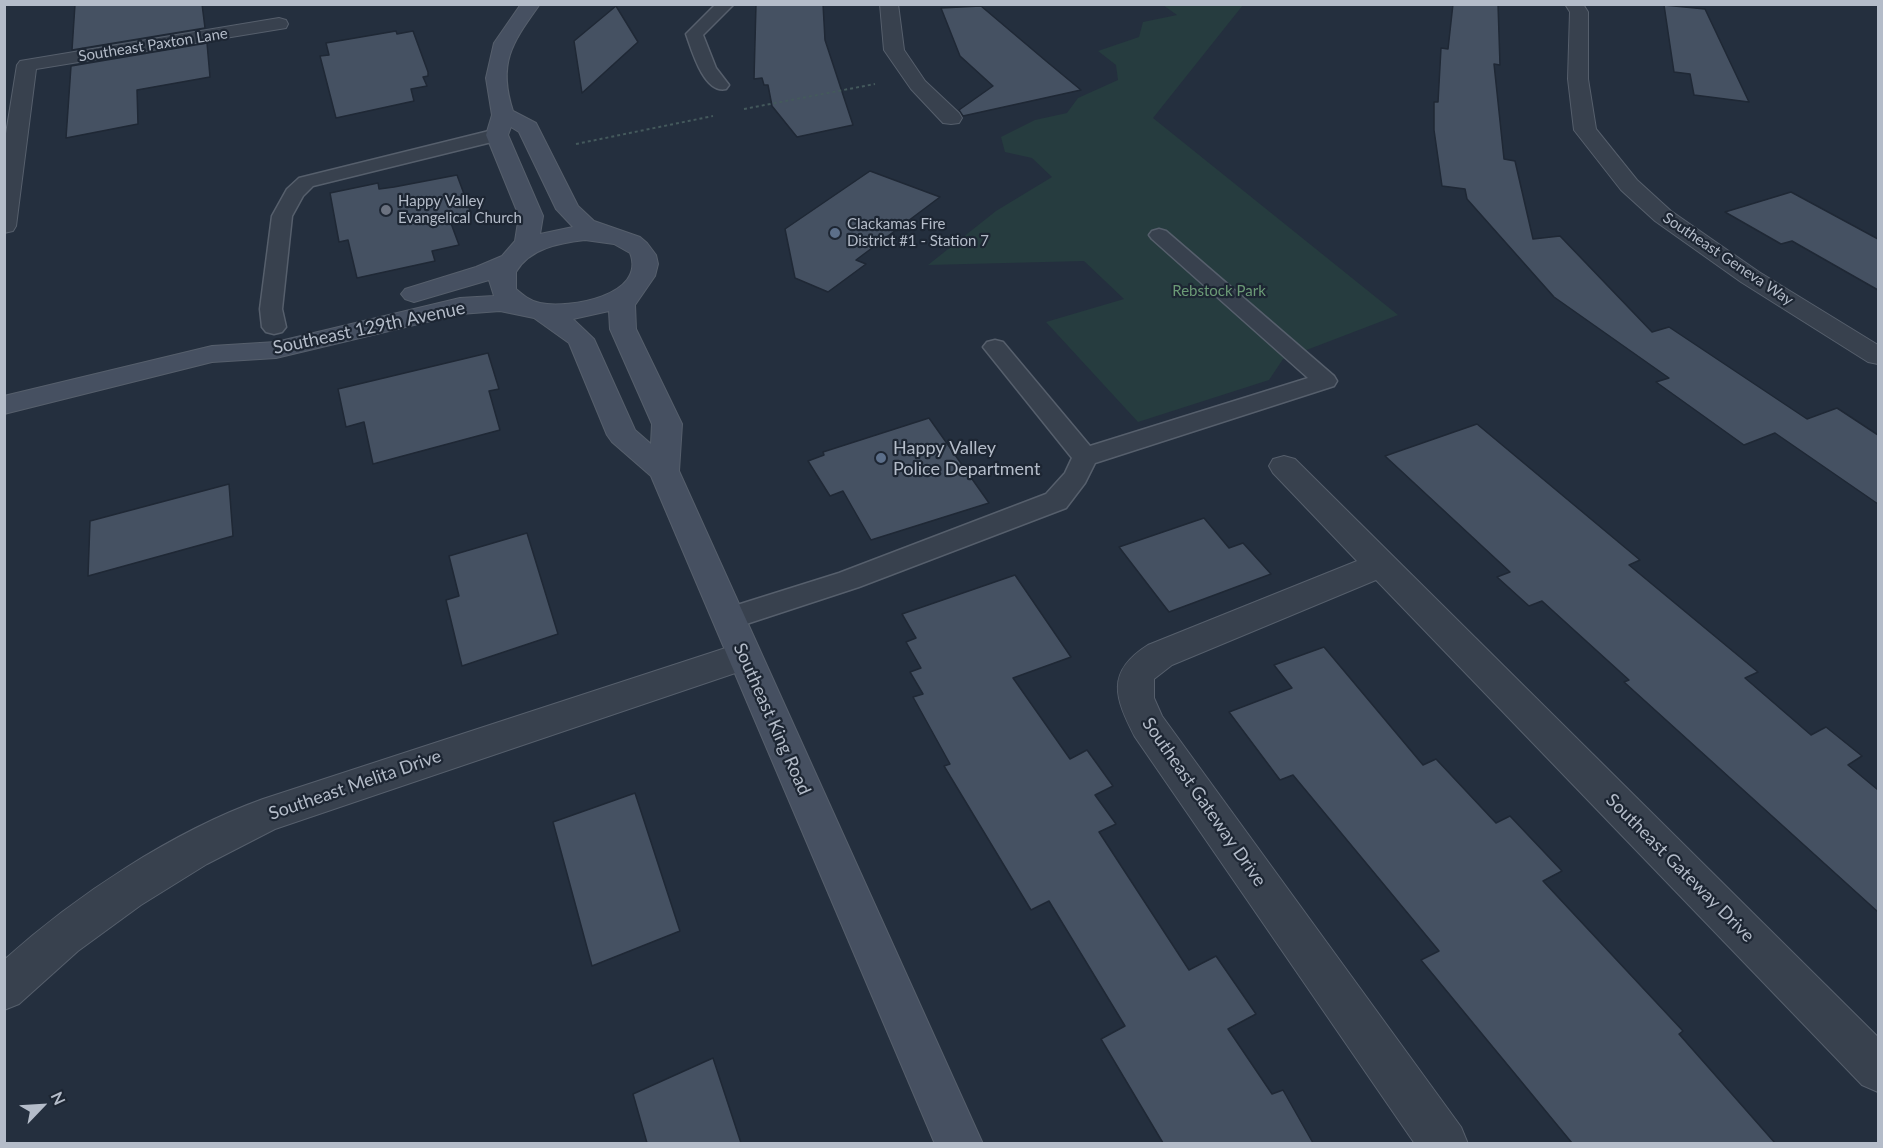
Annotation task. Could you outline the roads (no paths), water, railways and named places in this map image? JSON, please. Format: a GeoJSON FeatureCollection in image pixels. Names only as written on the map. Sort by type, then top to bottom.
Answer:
{"type":"FeatureCollection","features":[{"type":"Feature","properties":{"kind":"main road"},"geometry":{"type":"LineString","coordinates":[[531,4],[510,30],[498,56],[495,75],[501,125],[531,216],[527,241],[502,273],[501,283],[504,293],[513,301],[563,324],[581,339],[622,435],[664,471]]}},
{"type":"Feature","properties":{"kind":"main road"},"geometry":{"type":"LineString","coordinates":[[501,125],[528,128],[568,209],[585,226],[603,234]]}},
{"type":"Feature","properties":{"kind":"main road","name":"Southeast 129th Avenue"},"geometry":{"type":"LineString","coordinates":[[4,405],[212,354],[274,327],[455,284],[488,273],[549,239],[567,235],[603,234]]}},
{"type":"Feature","properties":{"kind":"main road","name":"Southeast King Road"},"geometry":{"type":"LineString","coordinates":[[603,234],[631,243],[640,250],[645,260],[645,270],[641,280],[631,290],[622,305],[623,329],[667,424],[664,471],[959,1143]]}},
{"type":"Feature","properties":{"kind":"main road"},"geometry":{"type":"LineString","coordinates":[[534,310],[581,310],[600,306],[631,290]]}},
{"type":"Feature","properties":{"kind":"main road","name":"Southeast 129th Avenue"},"geometry":{"type":"LineString","coordinates":[[212,354],[276,350],[460,306],[500,303],[534,310]]}},
{"type":"Feature","properties":{"kind":"street"},"geometry":{"type":"LineString","coordinates":[[889,4],[894,50],[918,85],[951,118]]}},
{"type":"Feature","properties":{"kind":"street","name":"Southeast Geneva Way"},"geometry":{"type":"LineString","coordinates":[[1574,4],[1579,12],[1578,80],[1584,130],[1629,185],[1663,216],[1750,277],[1878,356]]}},
{"type":"Feature","properties":{"kind":"street","name":"Southeast Paxton Lane"},"geometry":{"type":"LineString","coordinates":[[4,226],[27,65],[279,24]]}},
{"type":"Feature","properties":{"kind":"street","name":"Southeast Gateway Drive"},"geometry":{"type":"LineString","coordinates":[[1284,466],[1878,1069]]}},
{"type":"Feature","properties":{"kind":"street","name":"Southeast Gateway Drive"},"geometry":{"type":"LineString","coordinates":[[1381,564],[1160,655],[1140,670],[1135,682],[1137,701],[1155,736],[1444,1143]]}},
{"type":"Feature","properties":{"kind":"street","name":"Southeast Melita Drive"},"geometry":{"type":"LineString","coordinates":[[4,989],[30,964],[90,916],[150,874],[202,844],[263,816],[744,656]]}},
{"type":"Feature","properties":{"kind":"lane"},"geometry":{"type":"LineString","coordinates":[[720,85],[708,69],[694,34],[726,4]]}},
{"type":"Feature","properties":{"kind":"lane"},"geometry":{"type":"LineString","coordinates":[[274,327],[271,309],[282,216],[294,194],[306,182],[501,125]]}},
{"type":"Feature","properties":{"kind":"lane"},"geometry":{"type":"LineString","coordinates":[[728,618],[849,580],[1056,501],[1076,477],[1085,457],[1325,381],[1159,235]]}},
{"type":"Feature","properties":{"kind":"lane"},"geometry":{"type":"LineString","coordinates":[[995,347],[1085,457]]}},
{"type":"Feature","properties":{"kind":"place","name":"Happy Valley Evangelical Church"},"geometry":{"type":"Point","coordinates":[386,210]}},
{"type":"Feature","properties":{"kind":"place","name":"Clackamas Fire District #1 - Station 7"},"geometry":{"type":"Point","coordinates":[835,233]}},
{"type":"Feature","properties":{"kind":"place","name":"Happy Valley Police Department"},"geometry":{"type":"Point","coordinates":[881,458]}},
{"type":"Feature","properties":{"kind":"park label","name":"Rebstock Park"},"geometry":{"type":"Point","coordinates":[1219,291]}}]}
